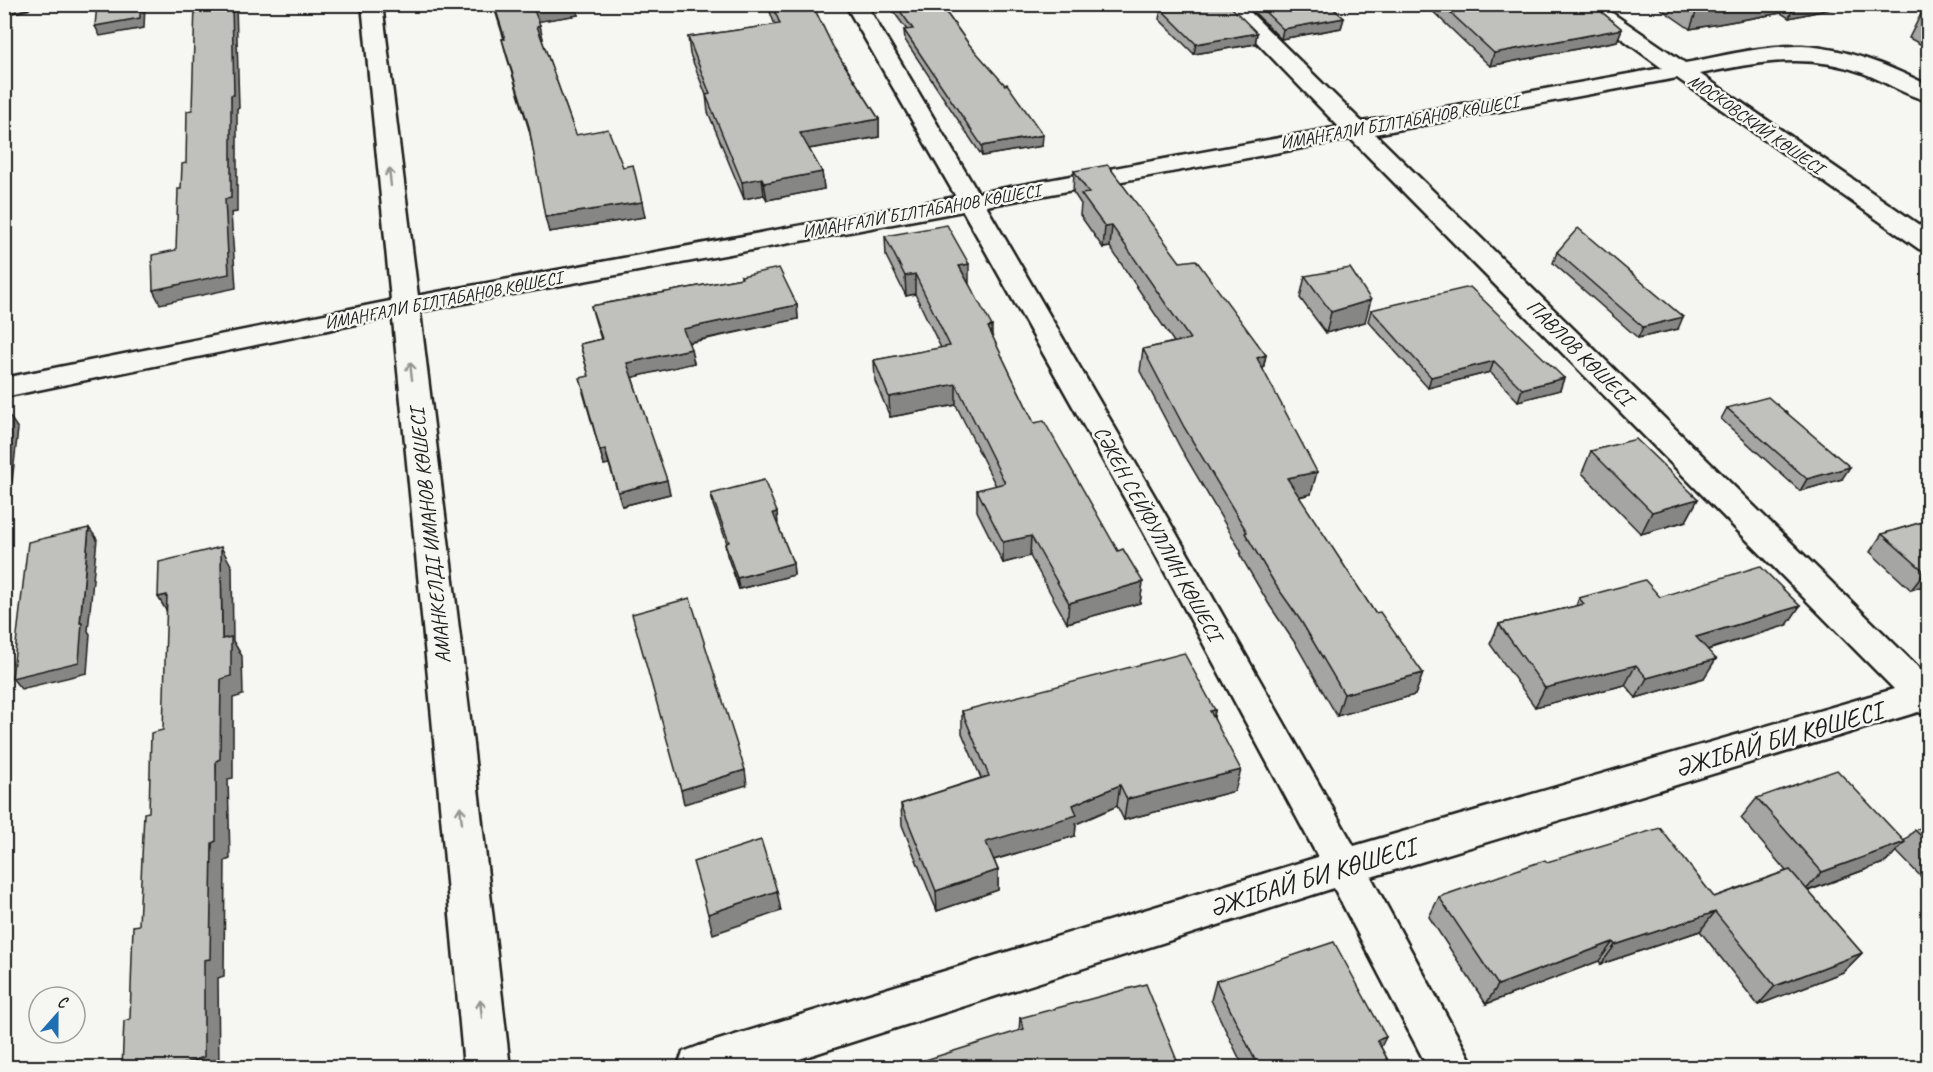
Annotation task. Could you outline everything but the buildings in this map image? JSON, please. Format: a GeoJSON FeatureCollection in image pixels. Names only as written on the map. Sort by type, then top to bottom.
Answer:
{"type":"FeatureCollection","features":[{"type":"Feature","properties":{"kind":"street"},"geometry":{"type":"LineString","coordinates":[[4,7],[21,4]]}},
{"type":"Feature","properties":{"kind":"street","name":"АМАНКЕЛДІ ИМАНОВ КӨШЕСІ"},"geometry":{"type":"LineString","coordinates":[[372,4],[455,751],[487,1068]]}},
{"type":"Feature","properties":{"kind":"street","name":"СӘКЕН СЕЙФУЛЛИН КӨШЕСІ"},"geometry":{"type":"LineString","coordinates":[[855,4],[972,201],[1345,867],[1453,1068]]}},
{"type":"Feature","properties":{"kind":"street","name":"ПАВЛОВ КӨШЕСІ"},"geometry":{"type":"LineString","coordinates":[[1230,4],[1927,697]]}},
{"type":"Feature","properties":{"kind":"street","name":"МОСКОВСКИЙ КӨШЕСІ"},"geometry":{"type":"LineString","coordinates":[[1585,4],[1929,243]]}},
{"type":"Feature","properties":{"kind":"street","name":"ИМАНҒАЛИ БІЛТАБАНОВ КӨШЕСІ"},"geometry":{"type":"LineString","coordinates":[[4,388],[405,306],[1679,70],[1801,53],[1840,59],[1883,71],[1929,94]]}},
{"type":"Feature","properties":{"kind":"street","name":"ӘЖІБАЙ БИ КӨШЕСІ"},"geometry":{"type":"LineString","coordinates":[[699,1068],[1345,867],[1927,697]]}}]}
